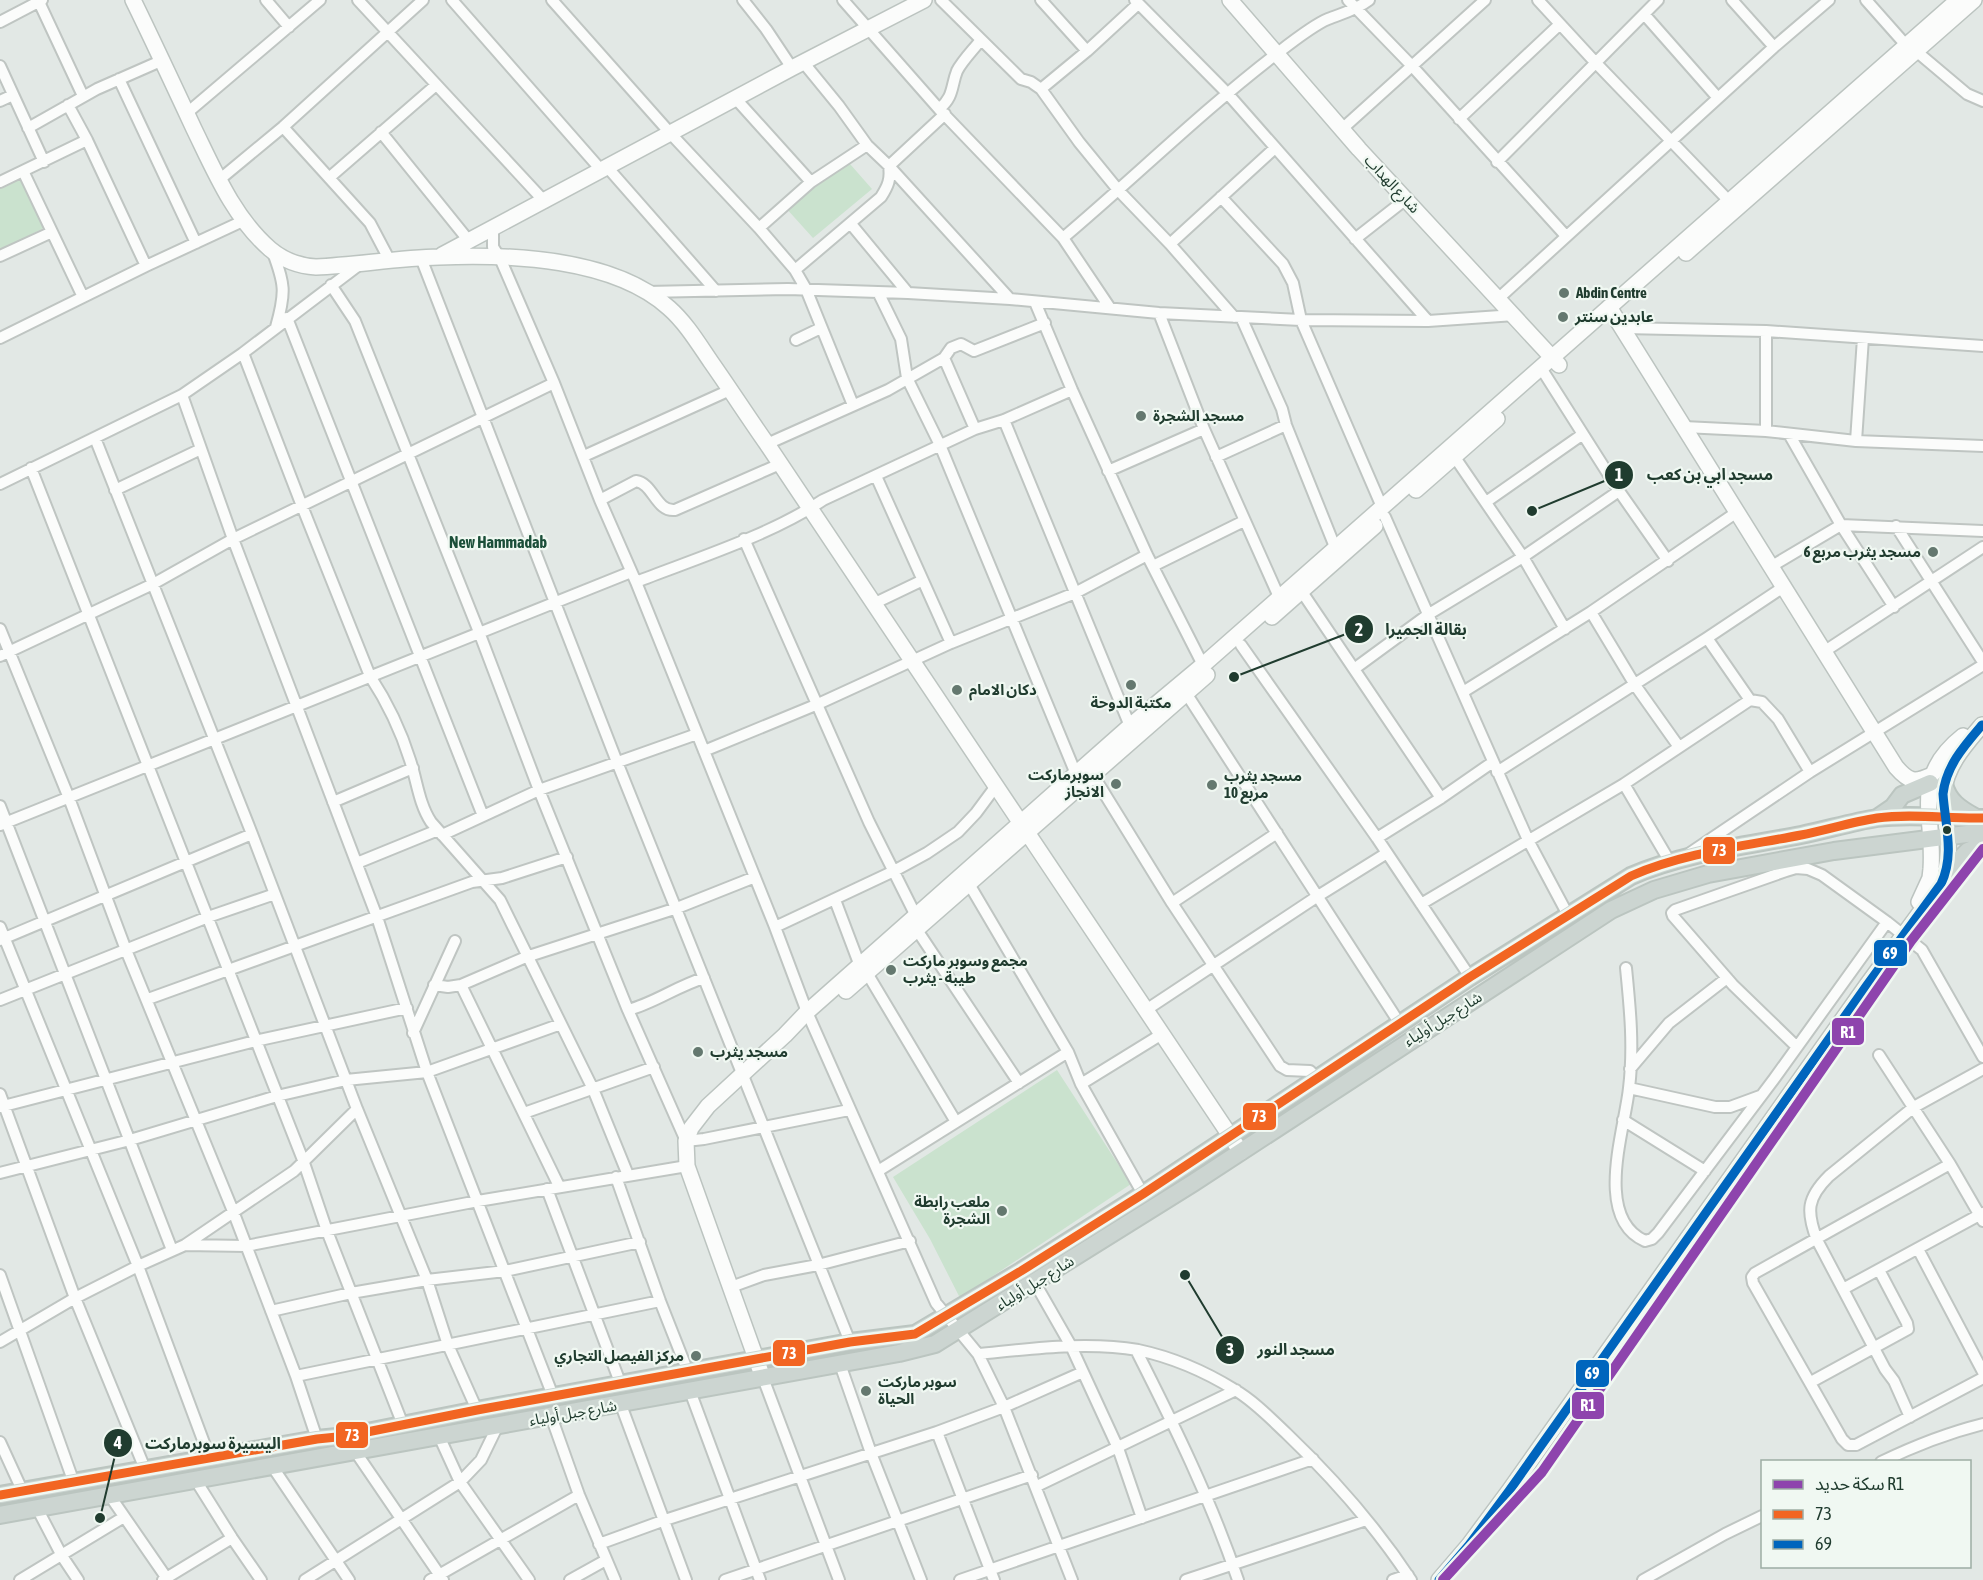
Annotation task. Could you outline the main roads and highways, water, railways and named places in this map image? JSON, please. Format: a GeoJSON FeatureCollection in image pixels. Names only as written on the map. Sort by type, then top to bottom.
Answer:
{"type":"FeatureCollection","features":[{"type":"Feature","properties":{"kind":"main road"},"geometry":{"type":"LineString","coordinates":[[1877,818],[1893,807],[1902,795],[1935,781],[1953,803],[1980,822]]}},
{"type":"Feature","properties":{"kind":"main road","name":"شارع جبل أولياء"},"geometry":{"type":"LineString","coordinates":[[0,1495],[317,1438],[347,1436],[850,1342],[915,1334],[1143,1194],[1230,1134],[1470,977],[1631,876],[1706,853],[1877,818],[1946,816],[1980,822]]}},
{"type":"Feature","properties":{"kind":"main road","name":"شارع جبل أولياء"},"geometry":{"type":"LineString","coordinates":[[0,1515],[621,1405],[840,1364],[940,1342],[1241,1152],[1611,910],[1632,899],[1708,874],[1834,850],[1947,836],[1980,822]]}},
{"type":"Feature","properties":{"kind":"main road"},"geometry":{"type":"LineString","coordinates":[[1946,873],[1968,851],[1983,845]]}},
{"type":"Feature","properties":{"kind":"rail line","name":"R1"},"geometry":{"type":"LineString","coordinates":[[1443,1580],[1542,1472],[1911,941],[1983,849]]}},
{"type":"Feature","properties":{"kind":"place","name":"Abdin Centre"},"geometry":{"type":"Point","coordinates":[1564,293]}},
{"type":"Feature","properties":{"kind":"place","name":"عابدين سنتر"},"geometry":{"type":"Point","coordinates":[1563,317]}},
{"type":"Feature","properties":{"kind":"place","name":"مسجد الشجرة"},"geometry":{"type":"Point","coordinates":[1141,416]}},
{"type":"Feature","properties":{"kind":"place","name":"مسجد ابي بن كعب"},"geometry":{"type":"Point","coordinates":[1532,511]}},
{"type":"Feature","properties":{"kind":"place","name":"مسجد يثرب مربع 6"},"geometry":{"type":"Point","coordinates":[1933,552]}},
{"type":"Feature","properties":{"kind":"place","name":"بقالة الجميرا"},"geometry":{"type":"Point","coordinates":[1234,677]}},
{"type":"Feature","properties":{"kind":"place","name":"مكتبة الدوحة"},"geometry":{"type":"Point","coordinates":[1131,685]}},
{"type":"Feature","properties":{"kind":"place","name":"دكان الامام"},"geometry":{"type":"Point","coordinates":[957,690]}},
{"type":"Feature","properties":{"kind":"place","name":"سوبرماركت الانجاز"},"geometry":{"type":"Point","coordinates":[1116,784]}},
{"type":"Feature","properties":{"kind":"place","name":"مسجد يثرب مربع 10"},"geometry":{"type":"Point","coordinates":[1212,785]}},
{"type":"Feature","properties":{"kind":"place","name":"مجمع وسوبر ماركت طيبة - يثرب"},"geometry":{"type":"Point","coordinates":[891,970]}},
{"type":"Feature","properties":{"kind":"place","name":"مسجد يثرب"},"geometry":{"type":"Point","coordinates":[698,1052]}},
{"type":"Feature","properties":{"kind":"place","name":"ملعب رابطة الشجرة"},"geometry":{"type":"Point","coordinates":[1002,1211]}},
{"type":"Feature","properties":{"kind":"place","name":"مسجد النور"},"geometry":{"type":"Point","coordinates":[1185,1275]}},
{"type":"Feature","properties":{"kind":"place","name":"مركز الفيصل التجاري"},"geometry":{"type":"Point","coordinates":[696,1356]}},
{"type":"Feature","properties":{"kind":"place","name":"سوبر ماركت الحياة"},"geometry":{"type":"Point","coordinates":[866,1391]}},
{"type":"Feature","properties":{"kind":"place","name":"اليسيرة سوبرماركت"},"geometry":{"type":"Point","coordinates":[100,1518]}},
{"type":"Feature","properties":{"kind":"district","name":"New Hammadab"},"geometry":{"type":"Point","coordinates":[498,542]}}]}
